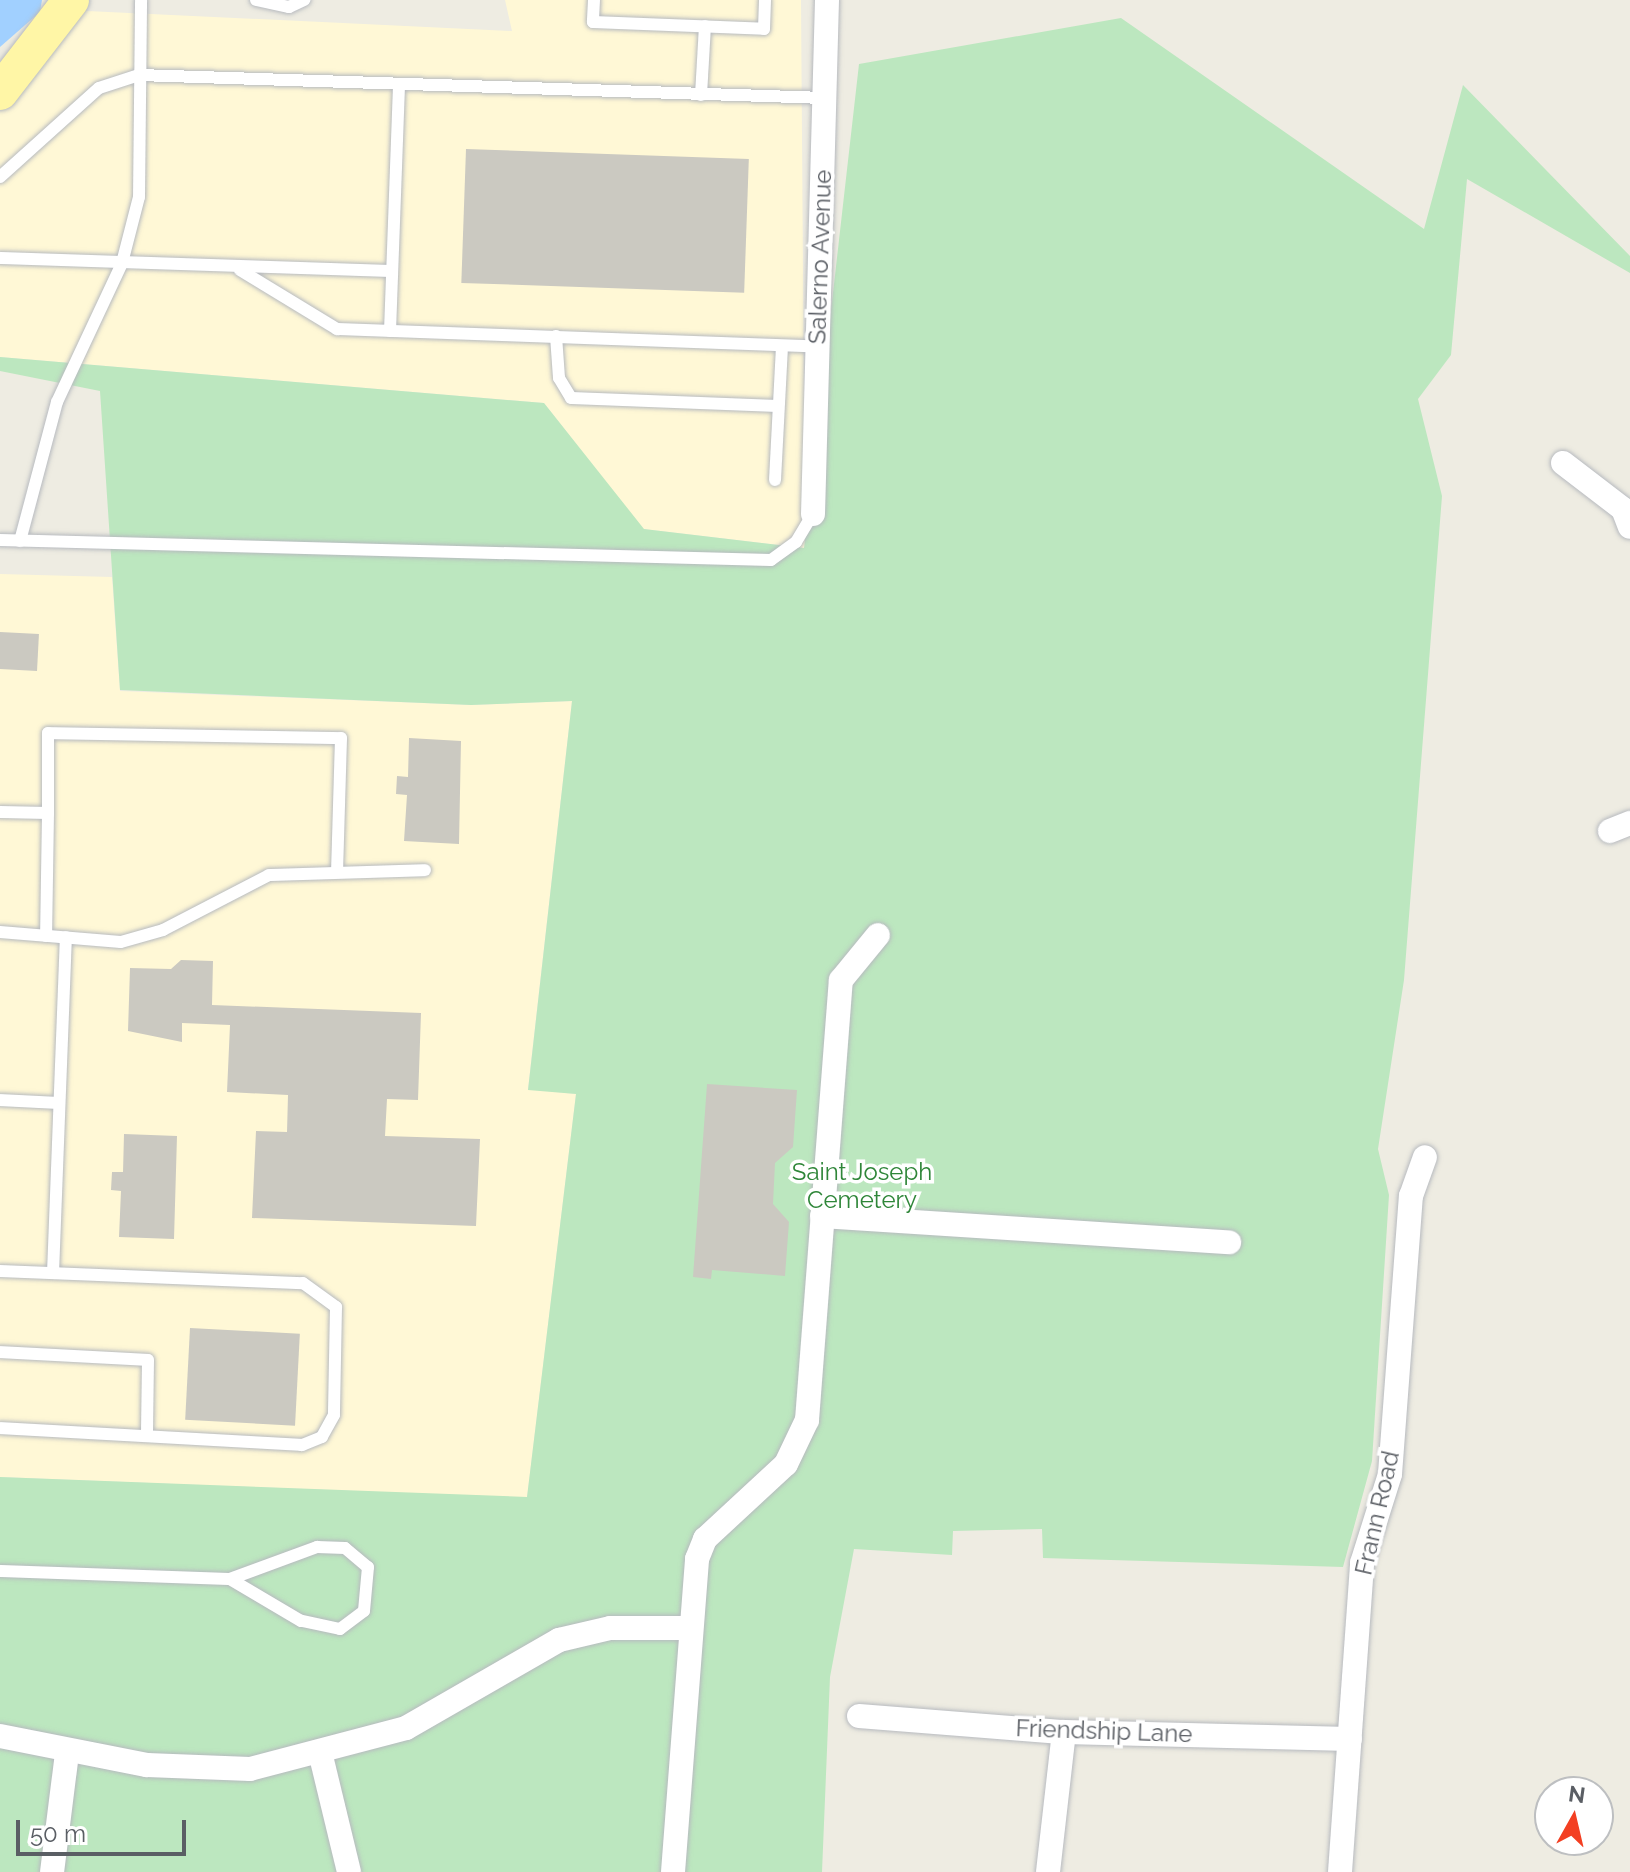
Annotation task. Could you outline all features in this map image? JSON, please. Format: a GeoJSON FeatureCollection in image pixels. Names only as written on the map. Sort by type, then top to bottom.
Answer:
{"type":"FeatureCollection","features":[{"type":"Feature","properties":{"kind":"main road"},"geometry":{"type":"LineString","coordinates":[[0,92],[71,0]]}},
{"type":"Feature","properties":{"kind":"street","name":"Salerno Avenue"},"geometry":{"type":"LineString","coordinates":[[813,514],[827,0]]}},
{"type":"Feature","properties":{"kind":"street"},"geometry":{"type":"LineString","coordinates":[[1563,463],[1623,509],[1630,527]]}},
{"type":"Feature","properties":{"kind":"street"},"geometry":{"type":"LineString","coordinates":[[673,1872],[689,1628],[705,1539],[799,1445],[841,980],[878,935]]}},
{"type":"Feature","properties":{"kind":"street","name":"Frann Road"},"geometry":{"type":"LineString","coordinates":[[1340,1872],[1362,1563],[1390,1474],[1411,1196],[1425,1157]]}},
{"type":"Feature","properties":{"kind":"street"},"geometry":{"type":"LineString","coordinates":[[822,1216],[1229,1242]]}},
{"type":"Feature","properties":{"kind":"street"},"geometry":{"type":"LineString","coordinates":[[0,1736],[67,1754],[250,1769],[406,1728],[559,1640],[610,1628],[689,1628]]}},
{"type":"Feature","properties":{"kind":"street","name":"Friendship Lane"},"geometry":{"type":"LineString","coordinates":[[859,1716],[1064,1732],[1350,1739]]}},
{"type":"Feature","properties":{"kind":"street"},"geometry":{"type":"LineString","coordinates":[[1048,1872],[1064,1732]]}},
{"type":"Feature","properties":{"kind":"street"},"geometry":{"type":"LineString","coordinates":[[320,1752],[349,1872]]}},
{"type":"Feature","properties":{"kind":"street"},"geometry":{"type":"LineString","coordinates":[[52,1872],[67,1754]]}},
{"type":"Feature","properties":{"kind":"lane"},"geometry":{"type":"LineString","coordinates":[[20,541],[57,402],[122,263],[144,142],[139,75],[141,0]]}},
{"type":"Feature","properties":{"kind":"lane"},"geometry":{"type":"LineString","coordinates":[[256,0],[289,7],[304,0]]}},
{"type":"Feature","properties":{"kind":"lane"},"geometry":{"type":"LineString","coordinates":[[594,0],[593,22],[764,29],[765,0]]}},
{"type":"Feature","properties":{"kind":"lane"},"geometry":{"type":"LineString","coordinates":[[701,95],[705,26]]}},
{"type":"Feature","properties":{"kind":"lane"},"geometry":{"type":"LineString","coordinates":[[0,177],[99,88],[139,75],[825,98]]}},
{"type":"Feature","properties":{"kind":"lane"},"geometry":{"type":"LineString","coordinates":[[390,331],[399,85]]}},
{"type":"Feature","properties":{"kind":"lane"},"geometry":{"type":"LineString","coordinates":[[0,258],[240,270],[392,271]]}},
{"type":"Feature","properties":{"kind":"lane"},"geometry":{"type":"LineString","coordinates":[[240,270],[337,329],[818,347]]}},
{"type":"Feature","properties":{"kind":"lane"},"geometry":{"type":"LineString","coordinates":[[556,336],[559,378],[571,398],[778,406]]}},
{"type":"Feature","properties":{"kind":"lane"},"geometry":{"type":"LineString","coordinates":[[775,480],[782,346]]}},
{"type":"Feature","properties":{"kind":"lane"},"geometry":{"type":"LineString","coordinates":[[0,540],[771,560],[796,542],[813,514]]}},
{"type":"Feature","properties":{"kind":"lane"},"geometry":{"type":"LineString","coordinates":[[46,936],[48,733],[341,738],[337,869]]}},
{"type":"Feature","properties":{"kind":"lane"},"geometry":{"type":"LineString","coordinates":[[0,812],[48,813]]}},
{"type":"Feature","properties":{"kind":"lane"},"geometry":{"type":"LineString","coordinates":[[0,932],[121,942],[163,930],[269,875],[337,869],[425,870]]}},
{"type":"Feature","properties":{"kind":"lane"},"geometry":{"type":"LineString","coordinates":[[53,1273],[66,937]]}},
{"type":"Feature","properties":{"kind":"lane"},"geometry":{"type":"LineString","coordinates":[[0,1100],[58,1103]]}},
{"type":"Feature","properties":{"kind":"lane"},"geometry":{"type":"LineString","coordinates":[[0,1271],[303,1283],[336,1307],[334,1415],[322,1437],[302,1445],[0,1428]]}},
{"type":"Feature","properties":{"kind":"lane"},"geometry":{"type":"LineString","coordinates":[[0,1352],[148,1360],[147,1434]]}},
{"type":"Feature","properties":{"kind":"lane"},"geometry":{"type":"LineString","coordinates":[[0,1571],[230,1579],[331,1545],[360,1554],[372,1582],[354,1622],[326,1629],[230,1579]]}},
{"type":"Feature","properties":{"kind":"shaded area"},"geometry":{"type":"Polygon","coordinates":[[[505,0],[801,0],[805,548],[643,529],[544,403],[0,357],[0,93],[67,16],[87,11],[512,31],[505,0]]]}},
{"type":"Feature","properties":{"kind":"shaded area"},"geometry":{"type":"Polygon","coordinates":[[[0,574],[112,577],[120,691],[471,705],[572,701],[528,1089],[576,1094],[527,1498],[0,1477],[0,574]]]}},
{"type":"Feature","properties":{"kind":"green space","name":"Saint Joseph Cemetery"},"geometry":{"type":"Polygon","coordinates":[[[1121,18],[1424,229],[1463,85],[1630,256],[1630,273],[1467,179],[1451,355],[1418,399],[1442,496],[1404,980],[1378,1149],[1389,1195],[1372,1461],[1343,1567],[1043,1558],[1042,1529],[953,1531],[952,1555],[854,1549],[830,1677],[822,1872],[0,1872],[0,1477],[527,1497],[576,1094],[528,1090],[572,701],[471,705],[120,690],[100,391],[0,371],[0,357],[544,403],[644,529],[804,548],[859,64],[1121,18]]]}},
{"type":"Feature","properties":{"kind":"water"},"geometry":{"type":"Polygon","coordinates":[[[0,0],[42,0],[40,12],[0,47],[0,0]]]}},
{"type":"Feature","properties":{"kind":"building"},"geometry":{"type":"Polygon","coordinates":[[[466,149],[749,159],[744,293],[461,283],[466,149]]]}},
{"type":"Feature","properties":{"kind":"building"},"geometry":{"type":"Polygon","coordinates":[[[0,632],[39,634],[37,671],[0,669],[0,632]]]}},
{"type":"Feature","properties":{"kind":"building"},"geometry":{"type":"Polygon","coordinates":[[[409,738],[461,741],[459,844],[404,841],[407,795],[396,794],[397,776],[408,777],[409,738]]]}},
{"type":"Feature","properties":{"kind":"building"},"geometry":{"type":"Polygon","coordinates":[[[181,960],[213,961],[212,1005],[421,1013],[418,1100],[387,1099],[385,1136],[480,1139],[476,1226],[252,1218],[256,1131],[287,1132],[288,1095],[227,1092],[230,1025],[182,1023],[182,1042],[128,1031],[130,968],[171,969],[181,960]]]}},
{"type":"Feature","properties":{"kind":"building"},"geometry":{"type":"Polygon","coordinates":[[[707,1084],[797,1090],[793,1147],[775,1163],[773,1204],[789,1222],[785,1276],[712,1270],[711,1279],[693,1277],[707,1084]]]}},
{"type":"Feature","properties":{"kind":"building"},"geometry":{"type":"Polygon","coordinates":[[[124,1134],[177,1136],[174,1239],[119,1237],[121,1191],[111,1190],[112,1172],[123,1172],[124,1134]]]}},
{"type":"Feature","properties":{"kind":"building"},"geometry":{"type":"Polygon","coordinates":[[[190,1328],[300,1334],[295,1426],[185,1420],[190,1328]]]}}]}
